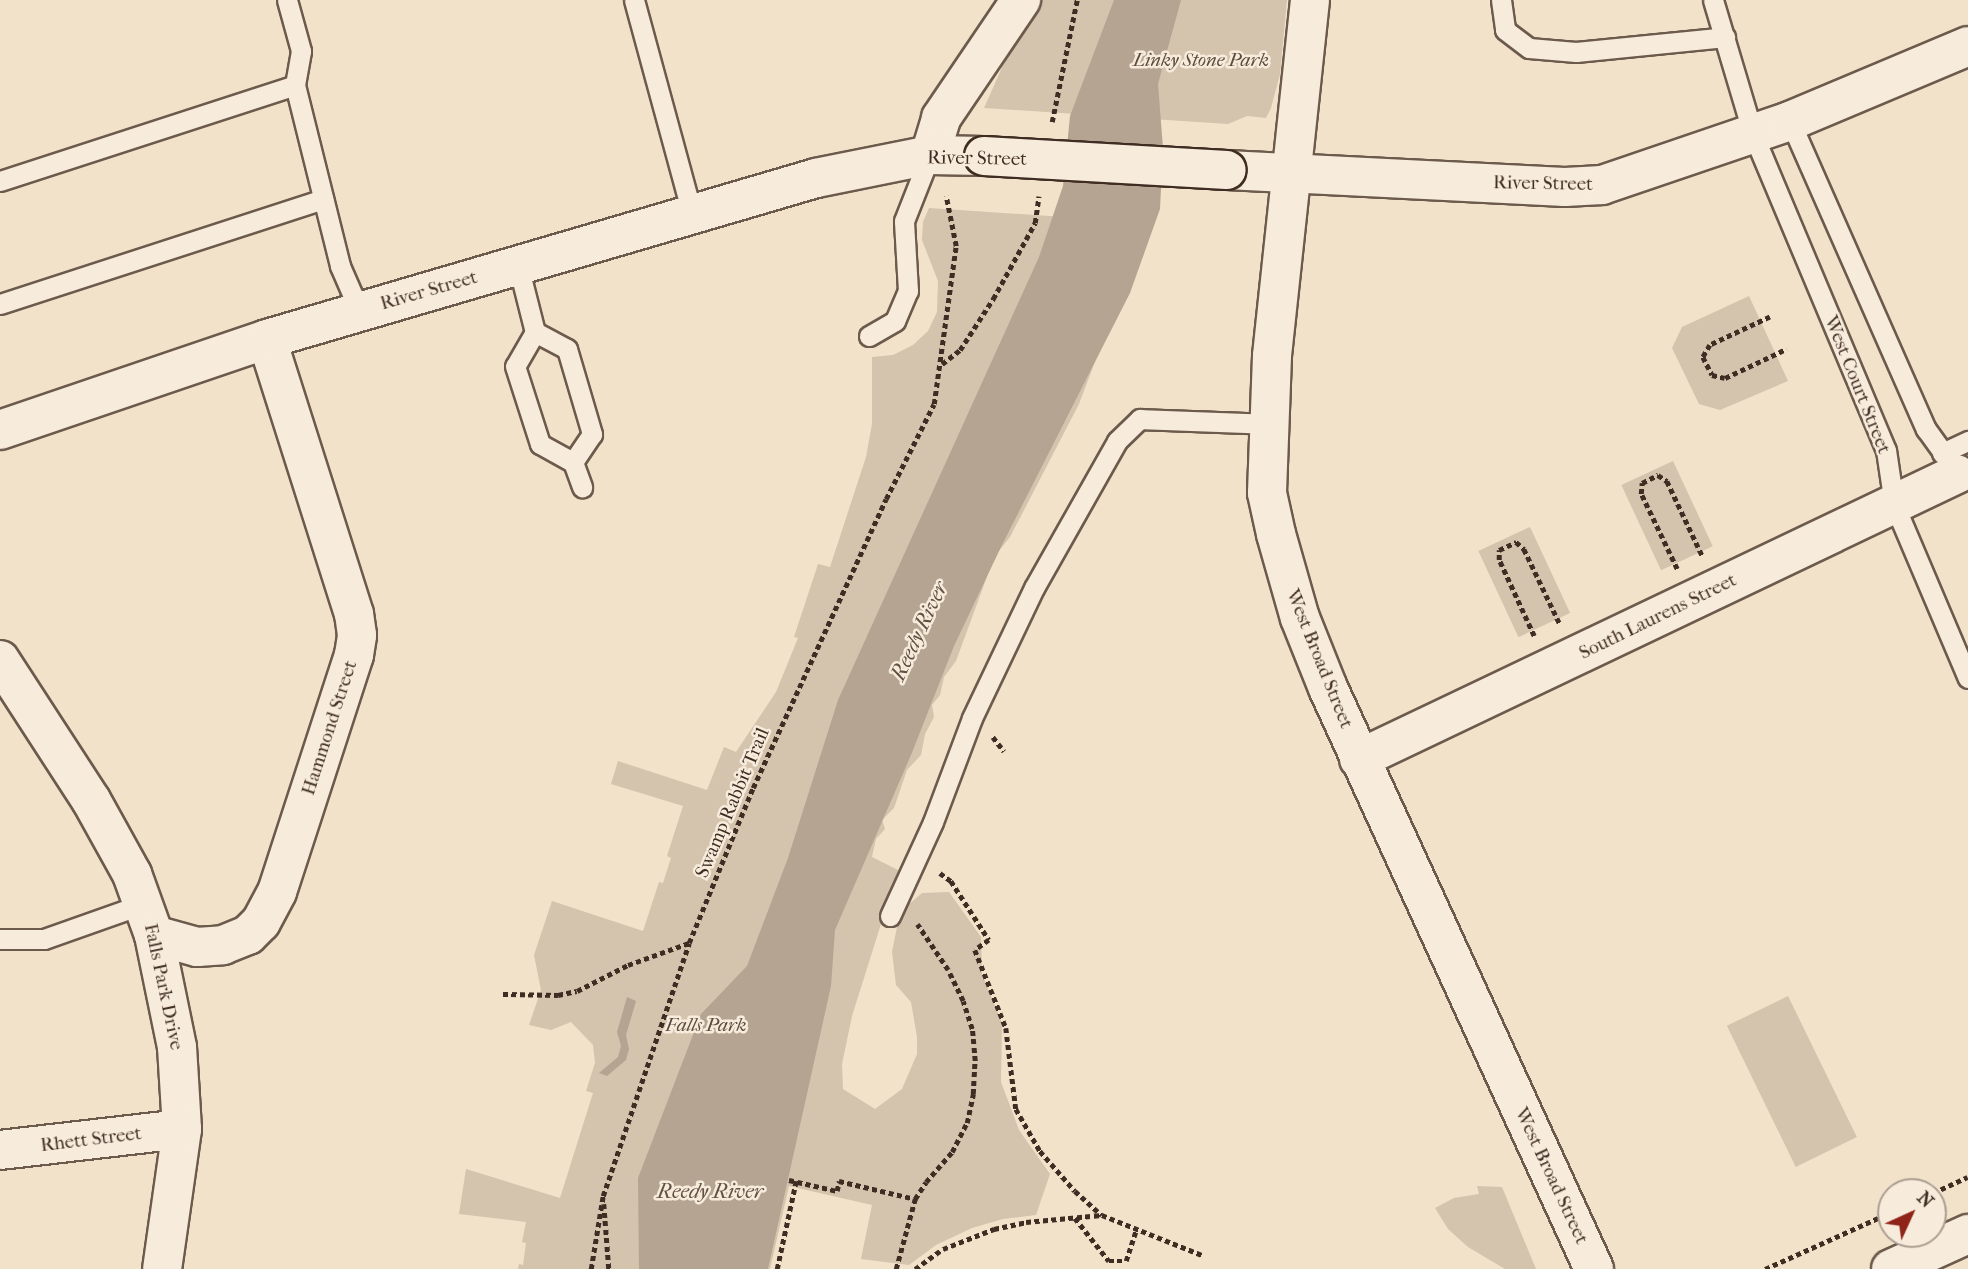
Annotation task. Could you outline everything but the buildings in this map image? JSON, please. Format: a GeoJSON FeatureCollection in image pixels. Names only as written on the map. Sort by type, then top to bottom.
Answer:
{"type":"FeatureCollection","features":[{"type":"Feature","properties":{"kind":"street"},"geometry":{"type":"LineString","coordinates":[[930,155],[942,118],[1021,0]]}},
{"type":"Feature","properties":{"kind":"street","name":"West Broad Street"},"geometry":{"type":"LineString","coordinates":[[1310,0],[1272,356],[1267,492],[1286,576],[1314,653],[1359,759],[1594,1269]]}},
{"type":"Feature","properties":{"kind":"street","name":"River Street"},"geometry":{"type":"LineString","coordinates":[[0,430],[267,339],[816,178],[930,155],[1291,175],[1565,187],[1602,185],[1790,121],[1968,46]]}},
{"type":"Feature","properties":{"kind":"street","name":"Hammond Street"},"geometry":{"type":"LineString","coordinates":[[149,919],[197,947],[223,945],[248,935],[261,922],[277,892],[354,655],[357,635],[354,614],[267,339]]}},
{"type":"Feature","properties":{"kind":"street","name":"South Laurens Street"},"geometry":{"type":"LineString","coordinates":[[1359,759],[1894,504],[1959,463]]}},
{"type":"Feature","properties":{"kind":"street","name":"Falls Park Drive"},"geometry":{"type":"LineString","coordinates":[[2,670],[91,800],[132,874],[149,919],[177,1046],[182,1129],[162,1269]]}},
{"type":"Feature","properties":{"kind":"street","name":"Rhett Street"},"geometry":{"type":"LineString","coordinates":[[0,1150],[182,1129]]}},
{"type":"Feature","properties":{"kind":"street"},"geometry":{"type":"LineString","coordinates":[[1891,1269],[1968,1234]]}},
{"type":"Feature","properties":{"kind":"lane"},"geometry":{"type":"LineString","coordinates":[[287,0],[301,51],[295,85],[340,265],[360,312]]}},
{"type":"Feature","properties":{"kind":"lane"},"geometry":{"type":"LineString","coordinates":[[634,0],[692,214]]}},
{"type":"Feature","properties":{"kind":"lane"},"geometry":{"type":"LineString","coordinates":[[1501,0],[1505,30],[1528,48],[1576,52],[1725,37]]}},
{"type":"Feature","properties":{"kind":"lane","name":"West Court Street"},"geometry":{"type":"LineString","coordinates":[[1713,0],[1754,134],[1886,450],[1894,504],[1968,678]]}},
{"type":"Feature","properties":{"kind":"lane"},"geometry":{"type":"LineString","coordinates":[[0,181],[295,85]]}},
{"type":"Feature","properties":{"kind":"lane"},"geometry":{"type":"LineString","coordinates":[[1790,121],[1926,429],[1959,463]]}},
{"type":"Feature","properties":{"kind":"lane"},"geometry":{"type":"LineString","coordinates":[[869,336],[895,321],[908,291],[904,221],[930,155]]}},
{"type":"Feature","properties":{"kind":"lane"},"geometry":{"type":"LineString","coordinates":[[0,304],[323,199]]}},
{"type":"Feature","properties":{"kind":"lane"},"geometry":{"type":"LineString","coordinates":[[518,265],[536,332],[567,349],[592,434],[573,462]]}},
{"type":"Feature","properties":{"kind":"lane"},"geometry":{"type":"LineString","coordinates":[[536,332],[515,366],[540,444],[573,462],[582,487]]}},
{"type":"Feature","properties":{"kind":"lane"},"geometry":{"type":"LineString","coordinates":[[890,916],[917,857],[972,718],[1034,588],[1117,441],[1140,419],[1270,424]]}},
{"type":"Feature","properties":{"kind":"lane"},"geometry":{"type":"LineString","coordinates":[[0,939],[44,940],[149,919]]}},
{"type":"Feature","properties":{"kind":"path","name":"Swamp Rabbit Trail"},"geometry":{"type":"LineString","coordinates":[[591,1269],[603,1196],[689,943],[753,788],[886,499],[934,404],[956,246],[946,196]]}},
{"type":"Feature","properties":{"kind":"path"},"geometry":{"type":"LineString","coordinates":[[1770,317],[1710,345],[1703,357],[1712,375],[1726,378],[1786,349]]}},
{"type":"Feature","properties":{"kind":"path"},"geometry":{"type":"LineString","coordinates":[[1678,571],[1641,494],[1642,482],[1658,475],[1667,481],[1704,558]]}},
{"type":"Feature","properties":{"kind":"path"},"geometry":{"type":"LineString","coordinates":[[1535,637],[1499,560],[1499,550],[1516,541],[1524,549],[1561,625]]}},
{"type":"Feature","properties":{"kind":"path"},"geometry":{"type":"LineString","coordinates":[[917,857],[951,880],[989,940],[975,950],[1006,1028],[1016,1109],[1040,1151],[1075,1192],[1102,1215],[1202,1255]]}},
{"type":"Feature","properties":{"kind":"path"},"geometry":{"type":"LineString","coordinates":[[896,1269],[915,1199],[952,1152],[967,1122],[973,1094],[975,1061],[972,1029],[963,1001],[915,918]]}},
{"type":"Feature","properties":{"kind":"path"},"geometry":{"type":"LineString","coordinates":[[503,994],[558,995],[577,991],[628,965],[689,943]]}},
{"type":"Feature","properties":{"kind":"path"},"geometry":{"type":"LineString","coordinates":[[1947,1187],[1968,1177]]}},
{"type":"Feature","properties":{"kind":"path"},"geometry":{"type":"LineString","coordinates":[[789,1180],[837,1191],[839,1181],[915,1199]]}},
{"type":"Feature","properties":{"kind":"path"},"geometry":{"type":"LineString","coordinates":[[777,1269],[796,1181]]}},
{"type":"Feature","properties":{"kind":"path"},"geometry":{"type":"LineString","coordinates":[[603,1196],[609,1269]]}},
{"type":"Feature","properties":{"kind":"path"},"geometry":{"type":"LineString","coordinates":[[915,1269],[943,1248],[971,1236],[1026,1222],[1102,1215]]}},
{"type":"Feature","properties":{"kind":"path"},"geometry":{"type":"LineString","coordinates":[[1075,1217],[1109,1261],[1126,1261],[1136,1230]]}},
{"type":"Feature","properties":{"kind":"path"},"geometry":{"type":"LineString","coordinates":[[1765,1269],[1877,1218]]}},
{"type":"Feature","properties":{"kind":"green space","name":"Linky Stone Park"},"geometry":{"type":"Polygon","coordinates":[[[1032,0],[1287,0],[1280,74],[1271,108],[1266,118],[1247,116],[1228,124],[984,108],[1032,0]]]}},
{"type":"Feature","properties":{"kind":"green space","name":"Falls Park"},"geometry":{"type":"Polygon","coordinates":[[[929,208],[1155,223],[1124,285],[1079,404],[1010,537],[990,562],[956,661],[944,677],[940,695],[932,705],[934,717],[925,734],[921,755],[907,770],[894,808],[882,820],[885,829],[876,839],[872,857],[898,870],[852,1016],[842,1064],[843,1089],[875,1109],[902,1089],[917,1054],[917,1037],[911,1002],[896,985],[892,952],[900,912],[922,893],[949,892],[981,937],[982,974],[1002,1023],[1001,1082],[1019,1130],[1050,1174],[1036,1215],[1003,1219],[972,1228],[936,1245],[909,1265],[861,1259],[872,1205],[789,1186],[770,1269],[518,1269],[519,1264],[523,1265],[526,1243],[522,1242],[526,1222],[459,1214],[466,1169],[560,1198],[593,1093],[586,1091],[595,1063],[593,1045],[571,1022],[551,1030],[529,1025],[541,990],[534,955],[552,901],[643,931],[659,882],[663,883],[671,858],[667,856],[683,806],[611,784],[618,761],[707,790],[724,747],[736,752],[776,692],[798,638],[794,637],[818,564],[830,567],[866,457],[872,424],[872,357],[893,355],[913,345],[928,331],[937,312],[938,281],[922,240],[923,222],[929,208]]]}},
{"type":"Feature","properties":{"kind":"green space"},"geometry":{"type":"Polygon","coordinates":[[[1749,296],[1788,381],[1720,410],[1699,404],[1672,348],[1682,327],[1749,296]]]}},
{"type":"Feature","properties":{"kind":"green space"},"geometry":{"type":"Polygon","coordinates":[[[1673,461],[1713,546],[1661,570],[1621,485],[1673,461]]]}},
{"type":"Feature","properties":{"kind":"green space"},"geometry":{"type":"Polygon","coordinates":[[[1530,527],[1570,613],[1518,637],[1478,551],[1530,527]]]}},
{"type":"Feature","properties":{"kind":"green space"},"geometry":{"type":"Polygon","coordinates":[[[1788,996],[1857,1137],[1796,1167],[1727,1026],[1788,996]]]}},
{"type":"Feature","properties":{"kind":"green space"},"geometry":{"type":"Polygon","coordinates":[[[1477,1186],[1502,1187],[1536,1269],[1505,1269],[1468,1247],[1448,1229],[1435,1208],[1454,1198],[1479,1194],[1477,1186]]]}},
{"type":"Feature","properties":{"kind":"water","name":"Reedy River"},"geometry":{"type":"Polygon","coordinates":[[[1114,0],[1181,0],[1158,84],[1163,148],[1160,209],[1130,293],[1001,547],[954,646],[911,755],[835,930],[831,986],[768,1269],[639,1269],[638,1178],[701,1014],[747,966],[788,858],[838,700],[1039,257],[1063,186],[1070,116],[1114,0]]]}},
{"type":"Feature","properties":{"kind":"water"},"geometry":{"type":"Polygon","coordinates":[[[627,997],[636,1001],[626,1035],[629,1049],[626,1060],[607,1076],[599,1073],[618,1057],[621,1046],[617,1032],[627,997]]]}}]}
